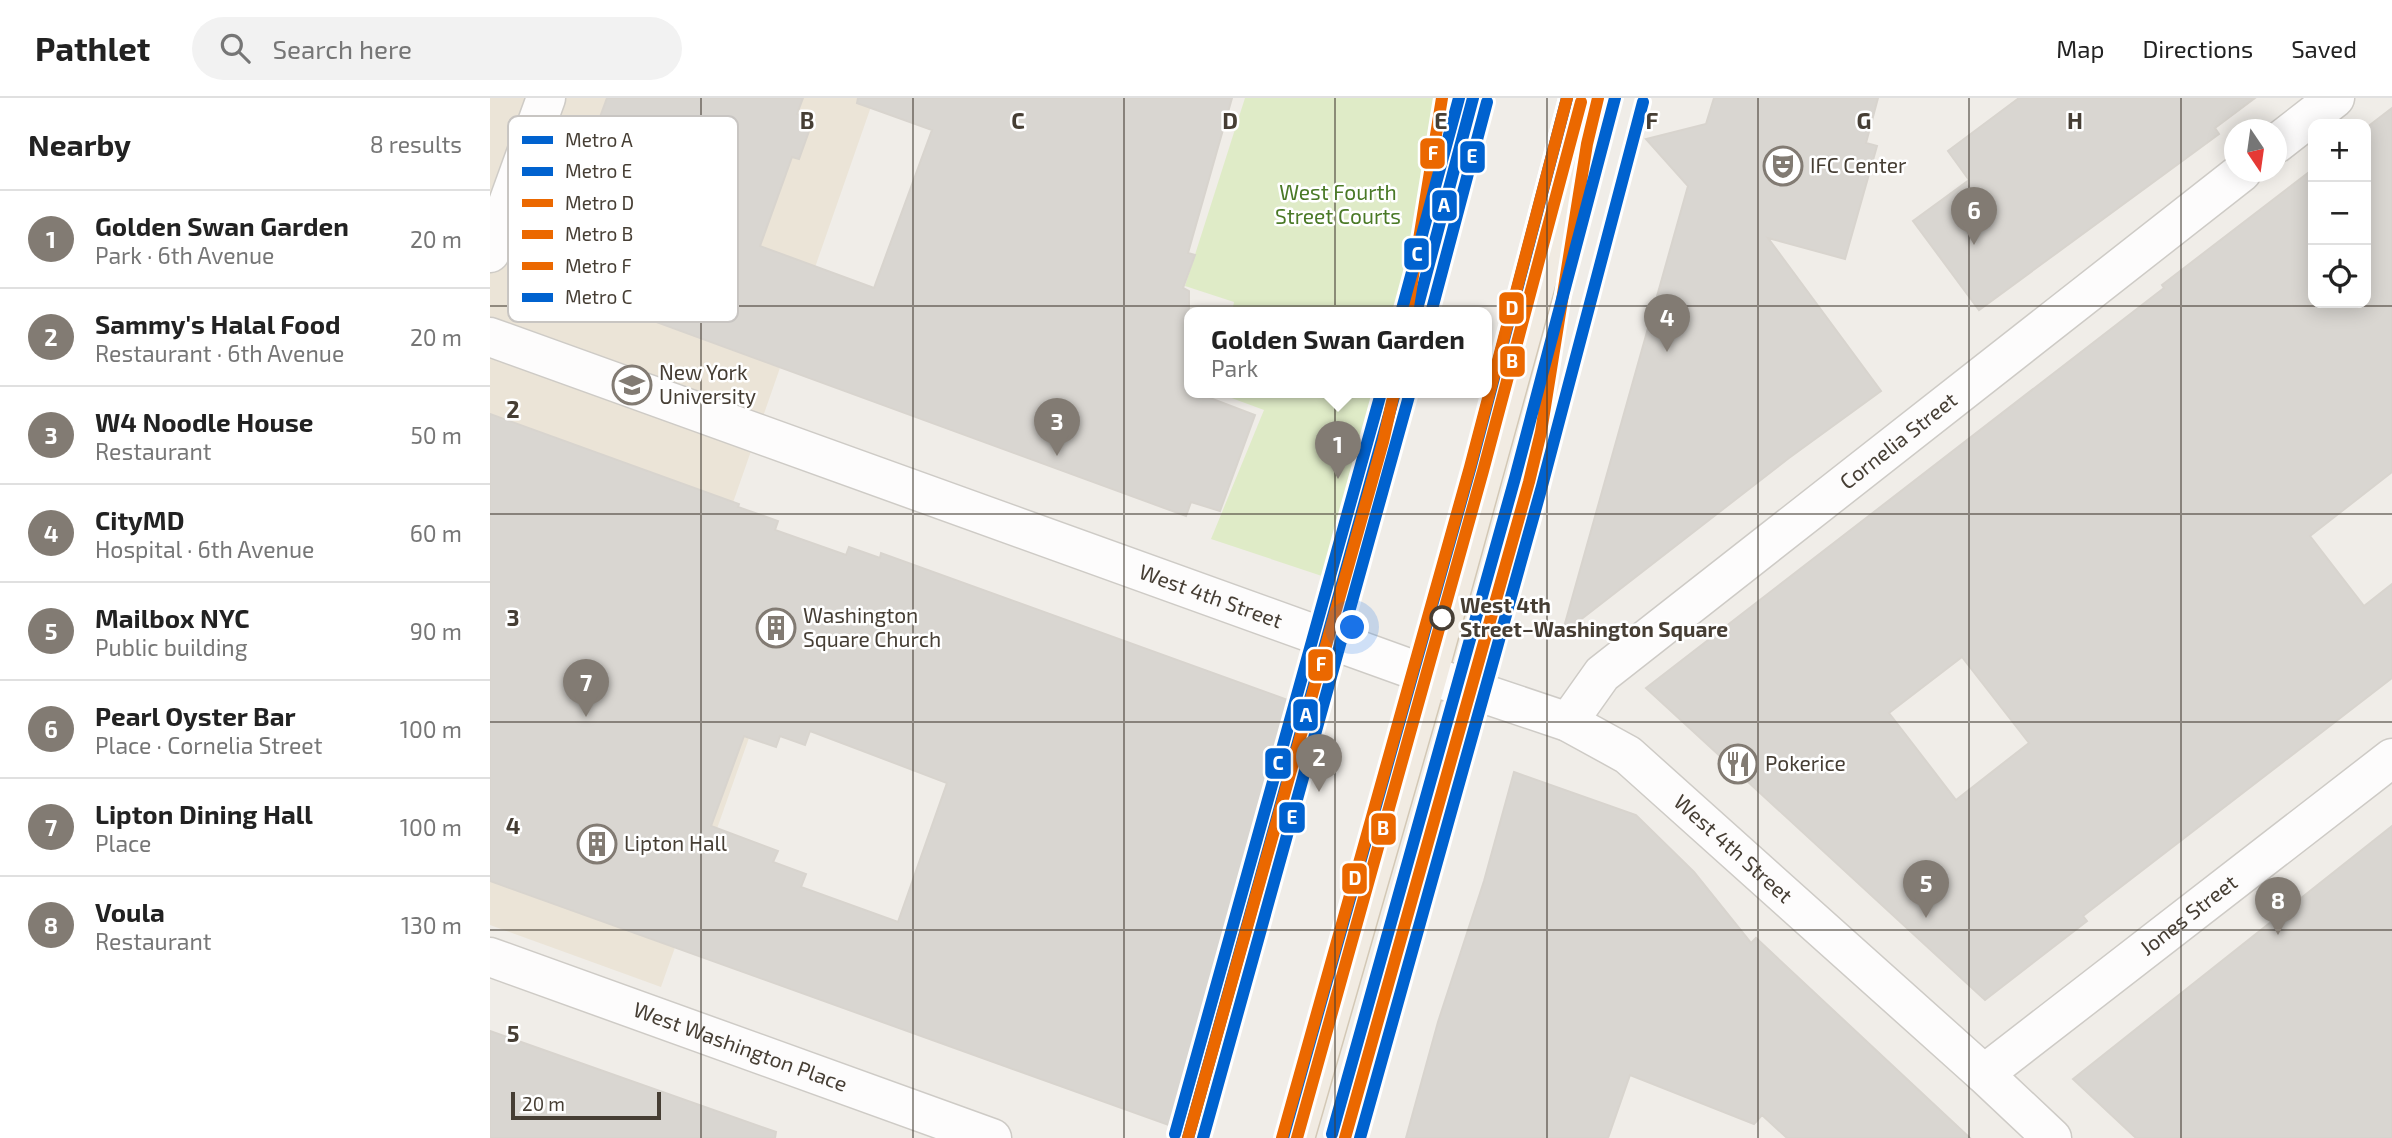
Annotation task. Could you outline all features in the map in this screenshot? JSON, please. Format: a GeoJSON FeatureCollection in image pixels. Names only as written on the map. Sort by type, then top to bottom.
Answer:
{"type":"FeatureCollection","features":[{"type":"Feature","properties":{"kind":"main road"},"geometry":{"type":"LineString","coordinates":[[1295,1138],[1428,675],[1587,98]]}},
{"type":"Feature","properties":{"kind":"street"},"geometry":{"type":"LineString","coordinates":[[539,116],[546,98]]}},
{"type":"Feature","properties":{"kind":"street"},"geometry":{"type":"LineString","coordinates":[[2287,136],[2335,98]]}},
{"type":"Feature","properties":{"kind":"street","name":"Cornelia Street"},"geometry":{"type":"LineString","coordinates":[[1568,722],[1602,674],[2229,182]]}},
{"type":"Feature","properties":{"kind":"street"},"geometry":{"type":"LineString","coordinates":[[490,253],[508,203]]}},
{"type":"Feature","properties":{"kind":"street","name":"West 4th Street"},"geometry":{"type":"LineString","coordinates":[[490,337],[1428,675],[1568,722],[1628,755],[2052,1138]]}},
{"type":"Feature","properties":{"kind":"street","name":"Jones Street"},"geometry":{"type":"LineString","coordinates":[[1984,1074],[2392,758]]}},
{"type":"Feature","properties":{"kind":"street","name":"West Washington Place"},"geometry":{"type":"LineString","coordinates":[[490,957],[992,1138]]}},
{"type":"Feature","properties":{"kind":"shaded area","name":"New York University"},"geometry":{"type":"Polygon","coordinates":[[[490,98],[874,98],[674,672],[761,704],[661,987],[490,925],[490,98]]]}},
{"type":"Feature","properties":{"kind":"green space","name":"West Fourth Street Courts"},"geometry":{"type":"Polygon","coordinates":[[[1245,98],[1457,98],[1491,109],[1429,307],[1233,307],[1234,302],[1185,286],[1245,98]]]}},
{"type":"Feature","properties":{"kind":"green space"},"geometry":{"type":"Polygon","coordinates":[[[1232,398],[1400,398],[1343,583],[1211,539],[1264,410],[1232,398]]]}},
{"type":"Feature","properties":{"kind":"building"},"geometry":{"type":"Polygon","coordinates":[[[607,98],[803,98],[797,114],[813,120],[799,159],[792,157],[760,246],[874,288],[932,130],[857,103],[858,98],[1232,98],[1188,253],[1195,255],[1183,288],[1189,291],[1189,307],[1184,307],[1184,398],[1210,398],[1255,415],[1220,511],[1191,502],[1186,516],[656,322],[738,322],[738,116],[600,116],[607,98]]]}},
{"type":"Feature","properties":{"kind":"building"},"geometry":{"type":"Polygon","coordinates":[[[1714,98],[1878,98],[1866,143],[1877,146],[1845,259],[1768,238],[1881,391],[1789,458],[1562,634],[1688,186],[1646,139],[1706,124],[1714,98]]]}},
{"type":"Feature","properties":{"kind":"building"},"geometry":{"type":"Polygon","coordinates":[[[2019,98],[2255,98],[2215,128],[2219,134],[1979,310],[1913,221],[1969,180],[1948,151],[2019,98]]]}},
{"type":"Feature","properties":{"kind":"building"},"geometry":{"type":"Polygon","coordinates":[[[2392,108],[2392,472],[2310,536],[2364,606],[2392,584],[2392,678],[2083,916],[2087,921],[1985,1000],[1646,688],[2164,288],[2162,285],[2308,173],[2308,308],[2371,308],[2371,124],[2392,108]],[[1962,657],[1889,713],[1956,800],[2029,743],[1962,657]]]}},
{"type":"Feature","properties":{"kind":"building"},"geometry":{"type":"Polygon","coordinates":[[[490,414],[739,504],[738,507],[778,521],[775,530],[846,555],[849,547],[880,558],[881,553],[1299,704],[1177,1128],[490,881],[490,414]],[[810,731],[805,745],[780,736],[776,747],[744,736],[711,826],[778,851],[773,862],[806,874],[801,887],[898,922],[947,783],[810,731]]]}},
{"type":"Feature","properties":{"kind":"building"},"geometry":{"type":"Polygon","coordinates":[[[1514,772],[1636,815],[1694,872],[1751,943],[1756,938],[1970,1138],[1787,1138],[1762,1115],[1754,1124],[1630,1075],[1608,1138],[1406,1138],[1438,1022],[1484,881],[1514,772]]]}},
{"type":"Feature","properties":{"kind":"building"},"geometry":{"type":"Polygon","coordinates":[[[2392,826],[2392,1138],[2136,1138],[2073,1079],[2392,826]]]}},
{"type":"Feature","properties":{"kind":"building"},"geometry":{"type":"Polygon","coordinates":[[[490,1031],[776,1132],[775,1138],[490,1138],[490,1031]]]}},
{"type":"Feature","properties":{"kind":"metro line","name":"F"},"geometry":{"type":"LineString","coordinates":[[1408,307],[1442,98]]}},
{"type":"Feature","properties":{"kind":"metro line","name":"C"},"geometry":{"type":"LineString","coordinates":[[1403,307],[1459,98]]}},
{"type":"Feature","properties":{"kind":"metro line","name":"A"},"geometry":{"type":"LineString","coordinates":[[1418,307],[1473,98]]}},
{"type":"Feature","properties":{"kind":"metro line","name":"A"},"geometry":{"type":"LineString","coordinates":[[1492,386],[1567,98]]}},
{"type":"Feature","properties":{"kind":"metro line","name":"D"},"geometry":{"type":"LineString","coordinates":[[1492,383],[1567,98]]}},
{"type":"Feature","properties":{"kind":"metro line","name":"F"},"geometry":{"type":"LineString","coordinates":[[1345,1138],[1529,482],[1541,432],[1587,144],[1598,98]]}},
{"type":"Feature","properties":{"kind":"metro line","name":"C"},"geometry":{"type":"LineString","coordinates":[[1332,1134],[1515,478],[1615,98]]}},
{"type":"Feature","properties":{"kind":"metro line","name":"E"},"geometry":{"type":"LineString","coordinates":[[1433,307],[1487,102]]}},
{"type":"Feature","properties":{"kind":"metro line","name":"B"},"geometry":{"type":"LineString","coordinates":[[1297,1138],[1483,471],[1581,102]]}},
{"type":"Feature","properties":{"kind":"metro line","name":"E"},"geometry":{"type":"LineString","coordinates":[[1360,1138],[1542,486],[1643,102]]}},
{"type":"Feature","properties":{"kind":"metro line","name":"C"},"geometry":{"type":"LineString","coordinates":[[1175,1134],[1380,398]]}},
{"type":"Feature","properties":{"kind":"metro line","name":"F"},"geometry":{"type":"LineString","coordinates":[[1188,1138],[1383,442],[1393,398]]}},
{"type":"Feature","properties":{"kind":"metro line","name":"A"},"geometry":{"type":"LineString","coordinates":[[1188,1138],[1394,398]]}},
{"type":"Feature","properties":{"kind":"metro line","name":"E"},"geometry":{"type":"LineString","coordinates":[[1203,1138],[1408,398]]}},
{"type":"Feature","properties":{"kind":"metro line","name":"D"},"geometry":{"type":"LineString","coordinates":[[1282,1138],[1488,398]]}},
{"type":"Feature","properties":{"kind":"metro line","name":"A"},"geometry":{"type":"LineString","coordinates":[[1283,1138],[1489,398]]}},
{"type":"Feature","properties":{"kind":"place","name":"IFC Center"},"geometry":{"type":"Point","coordinates":[1783,166]}},
{"type":"Feature","properties":{"kind":"place","name":"Pearl Oyster Bar"},"geometry":{"type":"Point","coordinates":[1974,245]}},
{"type":"Feature","properties":{"kind":"place","name":"CityMD"},"geometry":{"type":"Point","coordinates":[1667,352]}},
{"type":"Feature","properties":{"kind":"place","name":"New York University"},"geometry":{"type":"Point","coordinates":[632,385]}},
{"type":"Feature","properties":{"kind":"place","name":"W4 Noodle House"},"geometry":{"type":"Point","coordinates":[1057,456]}},
{"type":"Feature","properties":{"kind":"place","name":"Golden Swan Garden"},"geometry":{"type":"Point","coordinates":[1338,479]}},
{"type":"Feature","properties":{"kind":"place","name":"West 4th Street–Washington Square"},"geometry":{"type":"Point","coordinates":[1442,618]}},
{"type":"Feature","properties":{"kind":"place","name":"Washington Square Church"},"geometry":{"type":"Point","coordinates":[776,628]}},
{"type":"Feature","properties":{"kind":"place","name":"Lipton Dining Hall"},"geometry":{"type":"Point","coordinates":[586,717]}},
{"type":"Feature","properties":{"kind":"place","name":"Pokerice"},"geometry":{"type":"Point","coordinates":[1738,764]}},
{"type":"Feature","properties":{"kind":"place","name":"Sammy's Halal Food"},"geometry":{"type":"Point","coordinates":[1319,792]}},
{"type":"Feature","properties":{"kind":"place","name":"Lipton Hall"},"geometry":{"type":"Point","coordinates":[597,844]}},
{"type":"Feature","properties":{"kind":"place","name":"Mailbox NYC"},"geometry":{"type":"Point","coordinates":[1926,918]}},
{"type":"Feature","properties":{"kind":"place","name":"Voula"},"geometry":{"type":"Point","coordinates":[2278,935]}}]}
